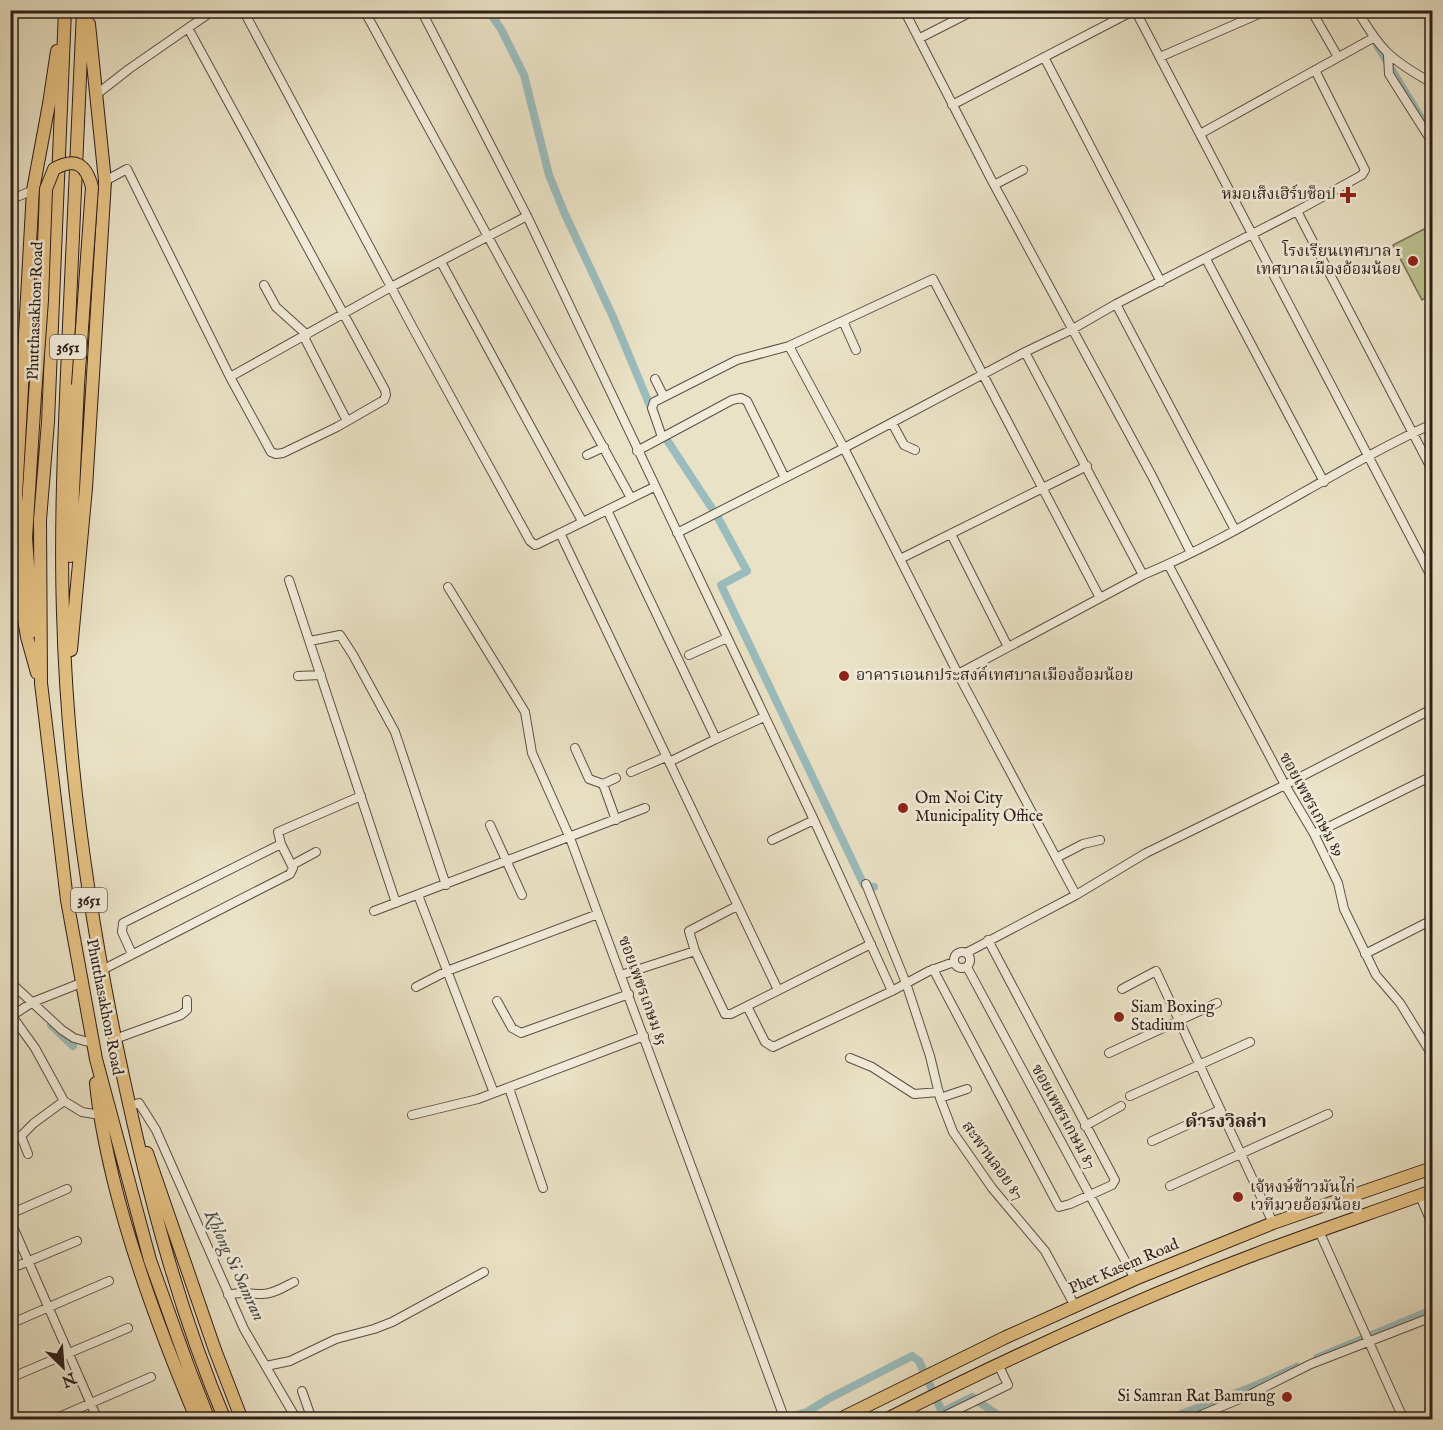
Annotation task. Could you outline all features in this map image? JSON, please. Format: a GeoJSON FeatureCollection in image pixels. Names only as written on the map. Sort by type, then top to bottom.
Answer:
{"type":"FeatureCollection","features":[{"type":"Feature","properties":{"kind":"main road"},"geometry":{"type":"LineString","coordinates":[[41,683],[22,618],[16,533],[16,495],[33,190],[64,10]]}},
{"type":"Feature","properties":{"kind":"main road","name":"Phutthasakhon Road"},"geometry":{"type":"LineString","coordinates":[[64,10],[48,422],[40,520],[41,683],[58,841],[92,1042],[150,1260],[209,1419]]}},
{"type":"Feature","properties":{"kind":"main road"},"geometry":{"type":"LineString","coordinates":[[67,684],[86,488],[105,181],[97,94],[85,10]]}},
{"type":"Feature","properties":{"kind":"main road","name":"Phutthasakhon Road"},"geometry":{"type":"LineString","coordinates":[[85,10],[63,486],[62,579],[76,807],[83,861],[115,1039],[133,1107],[152,1200],[202,1365],[225,1419]]}},
{"type":"Feature","properties":{"kind":"main road"},"geometry":{"type":"LineString","coordinates":[[41,683],[32,624],[26,538],[42,300],[46,189],[54,169],[70,163],[78,164],[85,170],[92,187],[78,385],[67,684]]}},
{"type":"Feature","properties":{"kind":"main road"},"geometry":{"type":"LineString","coordinates":[[96,1059],[100,1115],[124,1222],[151,1304],[197,1419]]}},
{"type":"Feature","properties":{"kind":"main road"},"geometry":{"type":"LineString","coordinates":[[133,1107],[215,1350],[242,1419]]}},
{"type":"Feature","properties":{"kind":"main road","name":"Phet Kasem Road"},"geometry":{"type":"LineString","coordinates":[[838,1419],[924,1376],[1134,1279],[1273,1223],[1432,1168]]}},
{"type":"Feature","properties":{"kind":"main road"},"geometry":{"type":"LineString","coordinates":[[885,1419],[998,1364],[1109,1314],[1228,1265],[1432,1191]]}},
{"type":"Feature","properties":{"kind":"main road"},"geometry":{"type":"LineString","coordinates":[[1218,1245],[1228,1265]]}},
{"type":"Feature","properties":{"kind":"main road"},"geometry":{"type":"LineString","coordinates":[[1134,1279],[1145,1299]]}},
{"type":"Feature","properties":{"kind":"main road"},"geometry":{"type":"LineString","coordinates":[[1100,1294],[1109,1314]]}},
{"type":"Feature","properties":{"kind":"street"},"geometry":{"type":"LineString","coordinates":[[97,94],[214,10]]}},
{"type":"Feature","properties":{"kind":"street"},"geometry":{"type":"LineString","coordinates":[[243,10],[530,542],[537,544],[654,487]]}},
{"type":"Feature","properties":{"kind":"street"},"geometry":{"type":"LineString","coordinates":[[364,10],[631,498]]}},
{"type":"Feature","properties":{"kind":"street"},"geometry":{"type":"LineString","coordinates":[[421,10],[526,216],[814,820],[892,991]]}},
{"type":"Feature","properties":{"kind":"street"},"geometry":{"type":"LineString","coordinates":[[904,10],[993,185],[1152,476],[1191,553]]}},
{"type":"Feature","properties":{"kind":"street"},"geometry":{"type":"LineString","coordinates":[[920,38],[975,10]]}},
{"type":"Feature","properties":{"kind":"street"},"geometry":{"type":"LineString","coordinates":[[952,105],[1135,10],[1432,578]]}},
{"type":"Feature","properties":{"kind":"street"},"geometry":{"type":"LineString","coordinates":[[1160,57],[1268,10]]}},
{"type":"Feature","properties":{"kind":"street"},"geometry":{"type":"LineString","coordinates":[[1311,10],[1338,57]]}},
{"type":"Feature","properties":{"kind":"street"},"geometry":{"type":"LineString","coordinates":[[1357,10],[1373,38],[1388,56],[1432,83]]}},
{"type":"Feature","properties":{"kind":"street"},"geometry":{"type":"LineString","coordinates":[[105,181],[127,169],[230,377],[271,452],[283,453],[384,400],[386,395],[345,314],[188,28]]}},
{"type":"Feature","properties":{"kind":"street"},"geometry":{"type":"LineString","coordinates":[[1200,134],[1373,38]]}},
{"type":"Feature","properties":{"kind":"street"},"geometry":{"type":"LineString","coordinates":[[1388,56],[1389,74],[1432,142]]}},
{"type":"Feature","properties":{"kind":"street"},"geometry":{"type":"LineString","coordinates":[[1044,57],[1161,282]]}},
{"type":"Feature","properties":{"kind":"street"},"geometry":{"type":"LineString","coordinates":[[677,533],[892,423],[1024,352],[1071,330],[1362,175],[1365,170],[1316,70]]}},
{"type":"Feature","properties":{"kind":"street"},"geometry":{"type":"LineString","coordinates":[[993,185],[1023,170]]}},
{"type":"Feature","properties":{"kind":"street"},"geometry":{"type":"LineString","coordinates":[[10,200],[33,190]]}},
{"type":"Feature","properties":{"kind":"street"},"geometry":{"type":"LineString","coordinates":[[1297,211],[1432,470]]}},
{"type":"Feature","properties":{"kind":"street"},"geometry":{"type":"LineString","coordinates":[[230,377],[391,287],[526,216]]}},
{"type":"Feature","properties":{"kind":"street"},"geometry":{"type":"LineString","coordinates":[[1206,259],[1324,482]]}},
{"type":"Feature","properties":{"kind":"street"},"geometry":{"type":"LineString","coordinates":[[441,262],[582,521]]}},
{"type":"Feature","properties":{"kind":"street"},"geometry":{"type":"LineString","coordinates":[[662,437],[652,408],[654,402],[737,360],[789,346],[933,279],[981,375],[1100,598]]}},
{"type":"Feature","properties":{"kind":"street"},"geometry":{"type":"LineString","coordinates":[[264,285],[276,307],[305,336],[347,421]]}},
{"type":"Feature","properties":{"kind":"street"},"geometry":{"type":"LineString","coordinates":[[1116,304],[1235,530]]}},
{"type":"Feature","properties":{"kind":"street"},"geometry":{"type":"LineString","coordinates":[[843,321],[856,350]]}},
{"type":"Feature","properties":{"kind":"street"},"geometry":{"type":"LineString","coordinates":[[789,346],[844,448],[958,674],[1076,896]]}},
{"type":"Feature","properties":{"kind":"street"},"geometry":{"type":"LineString","coordinates":[[1024,352],[1087,466],[1143,575]]}},
{"type":"Feature","properties":{"kind":"street"},"geometry":{"type":"LineString","coordinates":[[655,379],[664,397]]}},
{"type":"Feature","properties":{"kind":"street"},"geometry":{"type":"LineString","coordinates":[[637,450],[732,400],[741,398],[747,400],[785,478]]}},
{"type":"Feature","properties":{"kind":"street"},"geometry":{"type":"LineString","coordinates":[[892,423],[904,445],[915,450]]}},
{"type":"Feature","properties":{"kind":"street"},"geometry":{"type":"LineString","coordinates":[[958,674],[1143,575],[1235,530],[1432,424]]}},
{"type":"Feature","properties":{"kind":"street"},"geometry":{"type":"LineString","coordinates":[[587,455],[604,447]]}},
{"type":"Feature","properties":{"kind":"street"},"geometry":{"type":"LineString","coordinates":[[900,559],[1087,466]]}},
{"type":"Feature","properties":{"kind":"street"},"geometry":{"type":"LineString","coordinates":[[607,510],[716,739]]}},
{"type":"Feature","properties":{"kind":"street"},"geometry":{"type":"LineString","coordinates":[[560,533],[778,990]]}},
{"type":"Feature","properties":{"kind":"street"},"geometry":{"type":"LineString","coordinates":[[951,534],[1008,647]]}},
{"type":"Feature","properties":{"kind":"street","name":"ซอยเพชรเกษม 89"},"geometry":{"type":"LineString","coordinates":[[1168,564],[1285,785],[1314,834],[1338,883],[1344,909],[1376,975],[1400,1003],[1432,1055]]}},
{"type":"Feature","properties":{"kind":"street"},"geometry":{"type":"LineString","coordinates":[[289,580],[396,903]]}},
{"type":"Feature","properties":{"kind":"street","name":"ซอยเพชรเกษม 85"},"geometry":{"type":"LineString","coordinates":[[448,587],[525,712],[532,753],[570,838],[784,1419]]}},
{"type":"Feature","properties":{"kind":"street"},"geometry":{"type":"LineString","coordinates":[[310,641],[340,635],[353,655],[395,732],[446,885]]}},
{"type":"Feature","properties":{"kind":"street"},"geometry":{"type":"LineString","coordinates":[[689,656],[727,638]]}},
{"type":"Feature","properties":{"kind":"street"},"geometry":{"type":"LineString","coordinates":[[298,676],[321,675]]}},
{"type":"Feature","properties":{"kind":"street"},"geometry":{"type":"LineString","coordinates":[[954,962],[957,954],[966,953],[1076,896],[1146,853],[1432,709]]}},
{"type":"Feature","properties":{"kind":"street"},"geometry":{"type":"LineString","coordinates":[[631,772],[668,760],[764,717]]}},
{"type":"Feature","properties":{"kind":"street"},"geometry":{"type":"LineString","coordinates":[[575,748],[589,779],[603,784],[616,778]]}},
{"type":"Feature","properties":{"kind":"street"},"geometry":{"type":"LineString","coordinates":[[1314,834],[1432,776]]}},
{"type":"Feature","properties":{"kind":"street"},"geometry":{"type":"LineString","coordinates":[[603,784],[616,820]]}},
{"type":"Feature","properties":{"kind":"street"},"geometry":{"type":"LineString","coordinates":[[102,970],[290,874],[293,870],[292,865],[281,844],[278,834],[280,830],[361,796]]}},
{"type":"Feature","properties":{"kind":"street"},"geometry":{"type":"LineString","coordinates":[[374,911],[645,808]]}},
{"type":"Feature","properties":{"kind":"street"},"geometry":{"type":"LineString","coordinates":[[772,840],[814,820]]}},
{"type":"Feature","properties":{"kind":"street"},"geometry":{"type":"LineString","coordinates":[[490,825],[522,896]]}},
{"type":"Feature","properties":{"kind":"street"},"geometry":{"type":"LineString","coordinates":[[1056,858],[1083,844],[1100,840]]}},
{"type":"Feature","properties":{"kind":"street"},"geometry":{"type":"LineString","coordinates":[[132,954],[122,932],[123,923],[281,844]]}},
{"type":"Feature","properties":{"kind":"street"},"geometry":{"type":"LineString","coordinates":[[292,865],[316,852]]}},
{"type":"Feature","properties":{"kind":"street","name":"สะพานลอย 87"},"geometry":{"type":"LineString","coordinates":[[866,884],[906,983],[953,1132],[997,1195],[1045,1251],[1075,1306]]}},
{"type":"Feature","properties":{"kind":"street"},"geometry":{"type":"LineString","coordinates":[[418,896],[494,1093]]}},
{"type":"Feature","properties":{"kind":"street"},"geometry":{"type":"LineString","coordinates":[[736,906],[691,929],[689,934],[725,1014],[731,1014],[871,944]]}},
{"type":"Feature","properties":{"kind":"street"},"geometry":{"type":"LineString","coordinates":[[416,987],[447,971],[598,914]]}},
{"type":"Feature","properties":{"kind":"street"},"geometry":{"type":"LineString","coordinates":[[1365,954],[1432,920]]}},
{"type":"Feature","properties":{"kind":"street"},"geometry":{"type":"LineString","coordinates":[[933,969],[1059,1207],[1112,1185],[1115,1180],[988,940]]}},
{"type":"Feature","properties":{"kind":"street"},"geometry":{"type":"LineString","coordinates":[[621,975],[696,951]]}},
{"type":"Feature","properties":{"kind":"street"},"geometry":{"type":"LineString","coordinates":[[954,962],[959,968],[967,968],[971,961],[970,956],[966,953]]}},
{"type":"Feature","properties":{"kind":"street"},"geometry":{"type":"LineString","coordinates":[[747,1006],[765,1042],[773,1047],[892,991],[933,969],[954,962]]}},
{"type":"Feature","properties":{"kind":"street","name":"ซอยเพชรเกษม 87"},"geometry":{"type":"LineString","coordinates":[[967,968],[1134,1279]]}},
{"type":"Feature","properties":{"kind":"street"},"geometry":{"type":"LineString","coordinates":[[1122,989],[1156,971],[1273,1223]]}},
{"type":"Feature","properties":{"kind":"street"},"geometry":{"type":"LineString","coordinates":[[10,982],[68,1034],[74,1038],[92,1042]]}},
{"type":"Feature","properties":{"kind":"street"},"geometry":{"type":"LineString","coordinates":[[81,983],[32,1002],[14,1015],[64,1101],[82,1112],[100,1115]]}},
{"type":"Feature","properties":{"kind":"street"},"geometry":{"type":"LineString","coordinates":[[497,1000],[512,1028],[521,1033],[628,994]]}},
{"type":"Feature","properties":{"kind":"street"},"geometry":{"type":"LineString","coordinates":[[115,1039],[181,1015],[187,1010],[187,1000]]}},
{"type":"Feature","properties":{"kind":"street"},"geometry":{"type":"LineString","coordinates":[[1109,1053],[1217,1003]]}},
{"type":"Feature","properties":{"kind":"street"},"geometry":{"type":"LineString","coordinates":[[412,1115],[478,1099],[644,1036]]}},
{"type":"Feature","properties":{"kind":"street"},"geometry":{"type":"LineString","coordinates":[[1130,1096],[1250,1042]]}},
{"type":"Feature","properties":{"kind":"street"},"geometry":{"type":"LineString","coordinates":[[850,1058],[872,1067],[914,1094],[940,1095],[967,1089]]}},
{"type":"Feature","properties":{"kind":"street"},"geometry":{"type":"LineString","coordinates":[[509,1088],[543,1188]]}},
{"type":"Feature","properties":{"kind":"street"},"geometry":{"type":"LineString","coordinates":[[28,1154],[21,1136],[34,1123],[64,1101]]}},
{"type":"Feature","properties":{"kind":"street"},"geometry":{"type":"LineString","coordinates":[[1085,1126],[1122,1106]]}},
{"type":"Feature","properties":{"kind":"street"},"geometry":{"type":"LineString","coordinates":[[133,1107],[156,1130],[244,1329],[297,1419]]}},
{"type":"Feature","properties":{"kind":"street"},"geometry":{"type":"LineString","coordinates":[[1152,1141],[1220,1110]]}},
{"type":"Feature","properties":{"kind":"street"},"geometry":{"type":"LineString","coordinates":[[1170,1186],[1328,1114]]}},
{"type":"Feature","properties":{"kind":"street"},"geometry":{"type":"LineString","coordinates":[[10,1214],[67,1190]]}},
{"type":"Feature","properties":{"kind":"street"},"geometry":{"type":"LineString","coordinates":[[1420,1196],[1432,1224]]}},
{"type":"Feature","properties":{"kind":"street"},"geometry":{"type":"LineString","coordinates":[[10,1220],[98,1419]]}},
{"type":"Feature","properties":{"kind":"street"},"geometry":{"type":"LineString","coordinates":[[1319,1231],[1404,1419]]}},
{"type":"Feature","properties":{"kind":"street"},"geometry":{"type":"LineString","coordinates":[[10,1269],[77,1241]]}},
{"type":"Feature","properties":{"kind":"street"},"geometry":{"type":"LineString","coordinates":[[266,1366],[290,1361],[336,1339],[392,1322],[484,1272]]}},
{"type":"Feature","properties":{"kind":"street"},"geometry":{"type":"LineString","coordinates":[[10,1324],[109,1281]]}},
{"type":"Feature","properties":{"kind":"street"},"geometry":{"type":"LineString","coordinates":[[228,1295],[244,1291],[262,1294],[294,1282]]}},
{"type":"Feature","properties":{"kind":"street"},"geometry":{"type":"LineString","coordinates":[[1189,1419],[1247,1396],[1368,1338],[1432,1317]]}},
{"type":"Feature","properties":{"kind":"street"},"geometry":{"type":"LineString","coordinates":[[10,1378],[128,1328]]}},
{"type":"Feature","properties":{"kind":"street"},"geometry":{"type":"LineString","coordinates":[[936,1419],[1008,1385],[998,1364]]}},
{"type":"Feature","properties":{"kind":"street"},"geometry":{"type":"LineString","coordinates":[[52,1419],[151,1377]]}},
{"type":"Feature","properties":{"kind":"street"},"geometry":{"type":"LineString","coordinates":[[302,1391],[310,1414],[307,1419]]}},
{"type":"Feature","properties":{"kind":"green space"},"geometry":{"type":"Polygon","coordinates":[[[1430,226],[1432,231],[1432,294],[1422,300],[1393,245],[1430,226]]]}},
{"type":"Feature","properties":{"kind":"waterway"},"geometry":{"type":"LineString","coordinates":[[488,10],[501,29],[524,75],[549,175],[653,413]]}},
{"type":"Feature","properties":{"kind":"waterway"},"geometry":{"type":"LineString","coordinates":[[1375,42],[1432,136]]}},
{"type":"Feature","properties":{"kind":"waterway"},"geometry":{"type":"LineString","coordinates":[[661,431],[717,516],[747,571],[721,585],[864,885],[874,887]]}},
{"type":"Feature","properties":{"kind":"waterway","name":"Khlong Si Samran"},"geometry":{"type":"LineString","coordinates":[[51,1025],[73,1046]]}},
{"type":"Feature","properties":{"kind":"waterway"},"geometry":{"type":"LineString","coordinates":[[1317,1358],[1432,1310]]}},
{"type":"Feature","properties":{"kind":"waterway"},"geometry":{"type":"LineString","coordinates":[[778,1420],[807,1412],[912,1356],[919,1361],[942,1412],[972,1397],[1005,1420]]}},
{"type":"Feature","properties":{"kind":"waterway"},"geometry":{"type":"LineString","coordinates":[[1166,1420],[1297,1367]]}},
{"type":"Feature","properties":{"kind":"place","name":"หมอเส็งเฮิร์บช็อป"},"geometry":{"type":"Point","coordinates":[1348,195]}},
{"type":"Feature","properties":{"kind":"place","name":"โรงเรียนเทศบาล 1 เทศบาลเมืองอ้อมน้อย"},"geometry":{"type":"Point","coordinates":[1413,261]}},
{"type":"Feature","properties":{"kind":"place","name":"อาคารเอนกประสงค์เทศบาลเมืองอ้อมน้อย"},"geometry":{"type":"Point","coordinates":[844,676]}},
{"type":"Feature","properties":{"kind":"place","name":"Om Noi City Municipality Office"},"geometry":{"type":"Point","coordinates":[903,808]}},
{"type":"Feature","properties":{"kind":"place","name":"Siam Boxing Stadium"},"geometry":{"type":"Point","coordinates":[1119,1017]}},
{"type":"Feature","properties":{"kind":"place","name":"เจ้หงษ์ข้าวมันไก่ เวทีมวยอ้อมน้อย"},"geometry":{"type":"Point","coordinates":[1238,1197]}},
{"type":"Feature","properties":{"kind":"place","name":"Si Samran Rat Bamrung"},"geometry":{"type":"Point","coordinates":[1287,1397]}},
{"type":"Feature","properties":{"kind":"district","name":"ดำรงวิลล่า"},"geometry":{"type":"Point","coordinates":[1226,1122]}}]}
